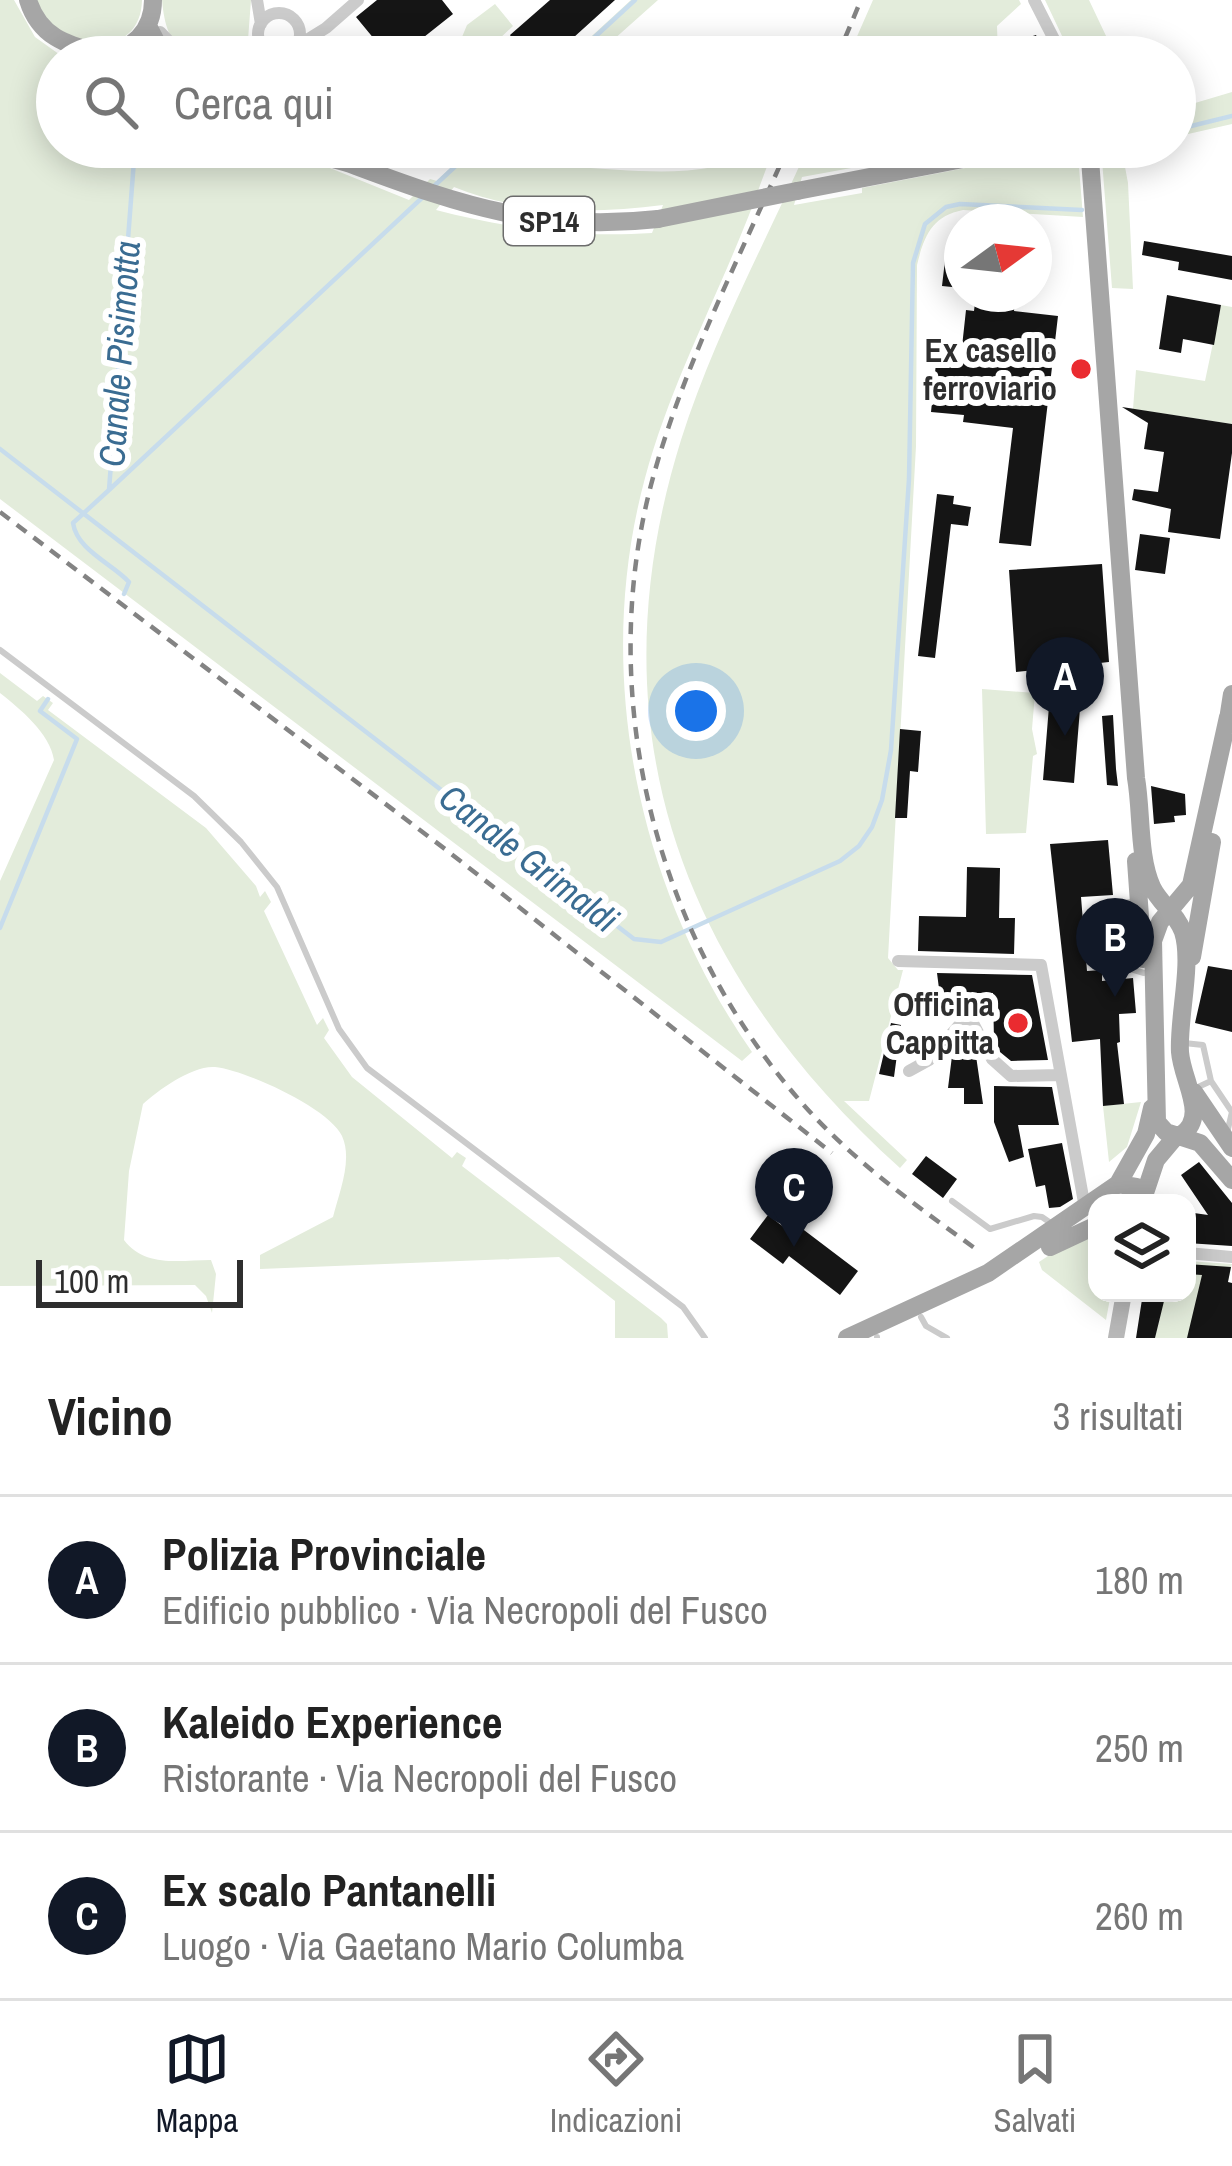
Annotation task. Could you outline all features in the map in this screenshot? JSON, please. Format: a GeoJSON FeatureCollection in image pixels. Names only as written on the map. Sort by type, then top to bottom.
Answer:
{"type":"FeatureCollection","features":[{"type":"Feature","properties":{"kind":"main road"},"geometry":{"type":"LineString","coordinates":[[27,2],[42,28],[53,36]]}},
{"type":"Feature","properties":{"kind":"main road","name":"SP14"},"geometry":{"type":"LineString","coordinates":[[362,168],[443,199],[541,220],[625,222],[916,168]]}},
{"type":"Feature","properties":{"kind":"main road"},"geometry":{"type":"LineString","coordinates":[[1091,168],[1136,778],[1147,871],[1182,928],[1180,1042],[1196,1117],[1156,1160],[1146,1194]]}},
{"type":"Feature","properties":{"kind":"main road"},"geometry":{"type":"LineString","coordinates":[[1149,968],[1155,933],[1170,904],[1191,885],[1232,694]]}},
{"type":"Feature","properties":{"kind":"main road"},"geometry":{"type":"LineString","coordinates":[[1181,1009],[1222,783],[1228,717]]}},
{"type":"Feature","properties":{"kind":"main road"},"geometry":{"type":"LineString","coordinates":[[1136,778],[1133,828],[1149,968],[1154,1103],[1161,1129],[1207,1149],[1232,1180]]}},
{"type":"Feature","properties":{"kind":"main road"},"geometry":{"type":"LineString","coordinates":[[1149,968],[1167,946],[1176,947],[1184,958]]}},
{"type":"Feature","properties":{"kind":"main road"},"geometry":{"type":"LineString","coordinates":[[1183,1071],[1202,1086],[1229,1143]]}},
{"type":"Feature","properties":{"kind":"main road"},"geometry":{"type":"LineString","coordinates":[[1111,1192],[1147,1134],[1154,1103]]}},
{"type":"Feature","properties":{"kind":"main road"},"geometry":{"type":"LineString","coordinates":[[1111,1192],[1133,1185],[1139,1194]]}},
{"type":"Feature","properties":{"kind":"main road"},"geometry":{"type":"LineString","coordinates":[[847,1338],[988,1273],[1057,1229],[1088,1218]]}},
{"type":"Feature","properties":{"kind":"main road"},"geometry":{"type":"LineString","coordinates":[[877,1338],[996,1282],[1088,1219]]}},
{"type":"Feature","properties":{"kind":"main road"},"geometry":{"type":"LineString","coordinates":[[1120,1336],[1123,1302]]}},
{"type":"Feature","properties":{"kind":"street"},"geometry":{"type":"LineString","coordinates":[[257,0],[262,36]]}},
{"type":"Feature","properties":{"kind":"street"},"geometry":{"type":"LineString","coordinates":[[310,36],[358,0]]}},
{"type":"Feature","properties":{"kind":"street"},"geometry":{"type":"LineString","coordinates":[[1034,0],[1052,36]]}},
{"type":"Feature","properties":{"kind":"street"},"geometry":{"type":"LineString","coordinates":[[258,36],[278,13],[312,25],[341,14]]}},
{"type":"Feature","properties":{"kind":"street"},"geometry":{"type":"LineString","coordinates":[[296,22],[300,36]]}},
{"type":"Feature","properties":{"kind":"street"},"geometry":{"type":"LineString","coordinates":[[1138,901],[1170,904]]}},
{"type":"Feature","properties":{"kind":"street"},"geometry":{"type":"LineString","coordinates":[[898,961],[1041,965],[1088,1203]]}},
{"type":"Feature","properties":{"kind":"street"},"geometry":{"type":"LineString","coordinates":[[909,1071],[929,1060],[962,1022],[973,1023],[992,1059],[1011,1076],[1060,1075]]}},
{"type":"Feature","properties":{"kind":"street"},"geometry":{"type":"LineString","coordinates":[[1196,1254],[1232,1257]]}},
{"type":"Feature","properties":{"kind":"lane"},"geometry":{"type":"LineString","coordinates":[[0,650],[194,796],[241,842],[277,887],[339,1029],[367,1068],[683,1307],[702,1336]]}},
{"type":"Feature","properties":{"kind":"lane"},"geometry":{"type":"LineString","coordinates":[[1138,901],[1094,909],[1097,959],[1149,968]]}},
{"type":"Feature","properties":{"kind":"lane"},"geometry":{"type":"LineString","coordinates":[[1180,1042],[1203,1045],[1202,1086]]}},
{"type":"Feature","properties":{"kind":"lane"},"geometry":{"type":"LineString","coordinates":[[952,1201],[990,1228],[1034,1216],[1049,1220],[1057,1229]]}},
{"type":"Feature","properties":{"kind":"lane"},"geometry":{"type":"LineString","coordinates":[[921,1317],[926,1326],[947,1338]]}},
{"type":"Feature","properties":{"kind":"green space"},"geometry":{"type":"Polygon","coordinates":[[[0,0],[14,0],[36,38],[36,168],[330,168],[409,200],[430,179],[437,181],[451,168],[767,168],[655,444],[630,552],[623,627],[636,777],[654,850],[712,988],[752,1052],[742,1061],[0,499],[0,0]],[[454,187],[436,210],[543,231],[624,234],[652,233],[663,205],[557,210],[454,187]]]}},
{"type":"Feature","properties":{"kind":"green space"},"geometry":{"type":"Polygon","coordinates":[[[36,0],[142,0],[139,17],[125,36],[67,36],[44,16],[36,0]]]}},
{"type":"Feature","properties":{"kind":"green space"},"geometry":{"type":"Polygon","coordinates":[[[162,0],[251,0],[248,36],[171,36],[162,0]]]}},
{"type":"Feature","properties":{"kind":"green space"},"geometry":{"type":"Polygon","coordinates":[[[631,0],[658,0],[618,36],[592,36],[631,0]]]}},
{"type":"Feature","properties":{"kind":"green space"},"geometry":{"type":"Polygon","coordinates":[[[873,0],[1019,0],[1021,4],[997,26],[997,36],[857,36],[873,0]]]}},
{"type":"Feature","properties":{"kind":"green space"},"geometry":{"type":"Polygon","coordinates":[[[1045,0],[1089,0],[1106,36],[1062,36],[1045,0]]]}},
{"type":"Feature","properties":{"kind":"green space"},"geometry":{"type":"Polygon","coordinates":[[[495,4],[513,26],[502,36],[462,36],[467,25],[495,4]]]}},
{"type":"Feature","properties":{"kind":"green space"},"geometry":{"type":"Polygon","coordinates":[[[1232,92],[1232,124],[1196,132],[1196,103],[1232,92]]]}},
{"type":"Feature","properties":{"kind":"green space"},"geometry":{"type":"Polygon","coordinates":[[[798,168],[851,168],[802,177],[794,205],[965,168],[1079,168],[1083,217],[1052,215],[1052,204],[944,204],[944,217],[931,229],[917,265],[916,446],[888,958],[903,970],[869,1101],[844,1101],[907,1160],[900,1168],[824,1092],[761,1012],[711,927],[675,838],[653,745],[646,648],[656,546],[694,402],[798,168]]]}},
{"type":"Feature","properties":{"kind":"green space"},"geometry":{"type":"Polygon","coordinates":[[[1103,168],[1125,168],[1133,289],[1112,288],[1103,168]]]}},
{"type":"Feature","properties":{"kind":"green space"},"geometry":{"type":"Polygon","coordinates":[[[1221,305],[1232,307],[1232,424],[1133,409],[1136,370],[1205,381],[1221,305]]]}},
{"type":"Feature","properties":{"kind":"green space"},"geometry":{"type":"Polygon","coordinates":[[[0,673],[37,701],[43,696],[53,703],[48,710],[206,828],[256,886],[260,897],[265,891],[271,902],[264,911],[317,1025],[323,1018],[329,1030],[324,1038],[352,1077],[452,1158],[457,1152],[466,1158],[462,1166],[661,1318],[667,1324],[668,1338],[615,1338],[615,1301],[559,1257],[260,1269],[260,1255],[333,1217],[344,1176],[345,1145],[334,1125],[304,1103],[265,1083],[215,1067],[187,1074],[143,1104],[129,1171],[124,1240],[153,1259],[211,1260],[216,1274],[212,1313],[206,1296],[195,1285],[0,1286],[0,881],[54,760],[40,731],[0,693],[0,673]]]}},
{"type":"Feature","properties":{"kind":"green space"},"geometry":{"type":"Polygon","coordinates":[[[982,689],[1035,693],[1032,729],[1037,754],[1033,756],[1026,833],[986,834],[982,689]]]}},
{"type":"Feature","properties":{"kind":"green space"},"geometry":{"type":"Polygon","coordinates":[[[1141,1102],[1127,1147],[1109,1162],[1103,1106],[1141,1102]]]}},
{"type":"Feature","properties":{"kind":"green space"},"geometry":{"type":"Polygon","coordinates":[[[1088,1235],[1088,1302],[1109,1302],[1106,1320],[1042,1270],[1039,1262],[1088,1235]]]}},
{"type":"Feature","properties":{"kind":"green space"},"geometry":{"type":"Polygon","coordinates":[[[1196,1262],[1232,1264],[1215,1335],[1224,1338],[1155,1338],[1163,1302],[1196,1302],[1196,1262]]]}},
{"type":"Feature","properties":{"kind":"building"},"geometry":{"type":"Polygon","coordinates":[[[377,0],[442,0],[453,14],[425,36],[372,36],[356,17],[377,0]]]}},
{"type":"Feature","properties":{"kind":"building"},"geometry":{"type":"Polygon","coordinates":[[[550,0],[615,0],[575,36],[510,35],[550,0]]]}},
{"type":"Feature","properties":{"kind":"building"},"geometry":{"type":"Polygon","coordinates":[[[1144,241],[1232,256],[1232,280],[1178,270],[1179,262],[1142,255],[1144,241]]]}},
{"type":"Feature","properties":{"kind":"building"},"geometry":{"type":"Polygon","coordinates":[[[1167,295],[1221,305],[1214,345],[1183,339],[1181,353],[1159,349],[1167,295]]]}},
{"type":"Feature","properties":{"kind":"building"},"geometry":{"type":"Polygon","coordinates":[[[966,312],[1058,316],[1031,546],[999,543],[1013,428],[963,422],[964,415],[931,412],[936,363],[960,365],[966,312]]]}},
{"type":"Feature","properties":{"kind":"building"},"geometry":{"type":"Polygon","coordinates":[[[1122,407],[1232,424],[1220,539],[1168,532],[1171,509],[1132,500],[1134,489],[1158,492],[1164,452],[1144,449],[1148,423],[1122,407]]]}},
{"type":"Feature","properties":{"kind":"building"},"geometry":{"type":"Polygon","coordinates":[[[937,494],[954,496],[953,504],[971,507],[968,526],[951,524],[935,658],[918,656],[937,494]]]}},
{"type":"Feature","properties":{"kind":"building"},"geometry":{"type":"Polygon","coordinates":[[[1140,534],[1170,538],[1165,574],[1135,570],[1140,534]]]}},
{"type":"Feature","properties":{"kind":"building"},"geometry":{"type":"Polygon","coordinates":[[[1102,564],[1109,662],[1016,672],[1009,570],[1102,564]]]}},
{"type":"Feature","properties":{"kind":"building"},"geometry":{"type":"Polygon","coordinates":[[[1050,694],[1081,696],[1074,783],[1043,780],[1050,694]]]}},
{"type":"Feature","properties":{"kind":"building"},"geometry":{"type":"Polygon","coordinates":[[[1113,715],[1118,786],[1107,785],[1102,716],[1113,715]]]}},
{"type":"Feature","properties":{"kind":"building"},"geometry":{"type":"Polygon","coordinates":[[[900,729],[921,731],[918,772],[910,771],[907,818],[895,818],[900,729]]]}},
{"type":"Feature","properties":{"kind":"building"},"geometry":{"type":"Polygon","coordinates":[[[1151,786],[1185,794],[1186,815],[1174,816],[1175,822],[1154,824],[1151,786]]]}},
{"type":"Feature","properties":{"kind":"building"},"geometry":{"type":"Polygon","coordinates":[[[1108,840],[1113,895],[1081,897],[1087,971],[1102,970],[1102,981],[1133,978],[1136,1013],[1119,1014],[1117,1043],[1124,1104],[1103,1106],[1100,1039],[1072,1042],[1050,844],[1108,840]]]}},
{"type":"Feature","properties":{"kind":"building"},"geometry":{"type":"Polygon","coordinates":[[[967,867],[1000,868],[999,918],[1015,918],[1014,954],[918,951],[919,916],[966,917],[967,867]]]}},
{"type":"Feature","properties":{"kind":"building"},"geometry":{"type":"Polygon","coordinates":[[[1208,966],[1232,970],[1232,1032],[1195,1023],[1208,966]]]}},
{"type":"Feature","properties":{"kind":"building"},"geometry":{"type":"Polygon","coordinates":[[[937,973],[1032,975],[1048,1060],[1011,1061],[1000,1052],[994,1040],[993,993],[972,993],[972,1010],[942,1012],[937,973]]]}},
{"type":"Feature","properties":{"kind":"building"},"geometry":{"type":"Polygon","coordinates":[[[891,1023],[901,1025],[894,1077],[879,1074],[891,1023]]]}},
{"type":"Feature","properties":{"kind":"building"},"geometry":{"type":"Polygon","coordinates":[[[966,1033],[975,1049],[983,1104],[964,1104],[964,1088],[948,1088],[953,1048],[966,1033]]]}},
{"type":"Feature","properties":{"kind":"building"},"geometry":{"type":"Polygon","coordinates":[[[994,1086],[1052,1087],[1059,1125],[1018,1125],[1024,1157],[1009,1162],[994,1122],[994,1086]]]}},
{"type":"Feature","properties":{"kind":"building"},"geometry":{"type":"Polygon","coordinates":[[[1062,1143],[1073,1199],[1049,1208],[1045,1185],[1036,1187],[1028,1149],[1062,1143]]]}},
{"type":"Feature","properties":{"kind":"building"},"geometry":{"type":"Polygon","coordinates":[[[926,1156],[957,1179],[943,1198],[912,1174],[926,1156]]]}},
{"type":"Feature","properties":{"kind":"building"},"geometry":{"type":"Polygon","coordinates":[[[1199,1162],[1232,1203],[1232,1246],[1196,1244],[1196,1213],[1208,1215],[1181,1175],[1199,1162]]]}},
{"type":"Feature","properties":{"kind":"building"},"geometry":{"type":"Polygon","coordinates":[[[768,1215],[790,1232],[796,1224],[858,1271],[840,1295],[789,1256],[783,1264],[750,1239],[768,1215]]]}},
{"type":"Feature","properties":{"kind":"building"},"geometry":{"type":"Polygon","coordinates":[[[1196,1265],[1231,1267],[1232,1338],[1187,1338],[1202,1275],[1196,1275],[1196,1265]]]}},
{"type":"Feature","properties":{"kind":"building"},"geometry":{"type":"Polygon","coordinates":[[[1142,1302],[1164,1302],[1155,1338],[1136,1338],[1142,1302]]]}},
{"type":"Feature","properties":{"kind":"waterway"},"geometry":{"type":"LineString","coordinates":[[596,36],[635,0]]}},
{"type":"Feature","properties":{"kind":"waterway","name":"Canale Grimaldi"},"geometry":{"type":"LineString","coordinates":[[1196,125],[1232,116]]}},
{"type":"Feature","properties":{"kind":"waterway","name":"Canale Pisimotta"},"geometry":{"type":"LineString","coordinates":[[124,594],[129,582],[88,549],[73,523],[109,490],[133,168]]}},
{"type":"Feature","properties":{"kind":"waterway"},"geometry":{"type":"LineString","coordinates":[[432,188],[453,168]]}},
{"type":"Feature","properties":{"kind":"waterway"},"geometry":{"type":"LineString","coordinates":[[109,490],[424,196]]}},
{"type":"Feature","properties":{"kind":"waterway","name":"Canale Grimaldi"},"geometry":{"type":"LineString","coordinates":[[0,449],[634,939],[661,942],[840,861],[859,846],[882,800],[891,750],[909,479],[913,263],[925,224],[946,207],[960,204],[1082,210]]}},
{"type":"Feature","properties":{"kind":"waterway","name":"Canale Pisimotta"},"geometry":{"type":"LineString","coordinates":[[0,928],[77,739],[40,711],[48,699]]}},
{"type":"Feature","properties":{"kind":"railway"},"geometry":{"type":"LineString","coordinates":[[846,36],[861,0]]}},
{"type":"Feature","properties":{"kind":"railway"},"geometry":{"type":"LineString","coordinates":[[779,168],[695,356],[651,485],[635,568],[631,652],[636,736],[653,819],[679,899],[714,976],[758,1048],[811,1113],[850,1151],[980,1252]]}},
{"type":"Feature","properties":{"kind":"railway"},"geometry":{"type":"LineString","coordinates":[[0,512],[445,849],[832,1153]]}},
{"type":"Feature","properties":{"kind":"place","name":"Ex casello ferroviario"},"geometry":{"type":"Point","coordinates":[1081,369]}},
{"type":"Feature","properties":{"kind":"place","name":"Polizia Provinciale"},"geometry":{"type":"Point","coordinates":[1065,736]}},
{"type":"Feature","properties":{"kind":"place","name":"Kaleido Experience"},"geometry":{"type":"Point","coordinates":[1115,997]}},
{"type":"Feature","properties":{"kind":"place","name":"Officina Cappitta"},"geometry":{"type":"Point","coordinates":[1018,1023]}},
{"type":"Feature","properties":{"kind":"place","name":"Ex scalo Pantanelli"},"geometry":{"type":"Point","coordinates":[794,1247]}}]}
